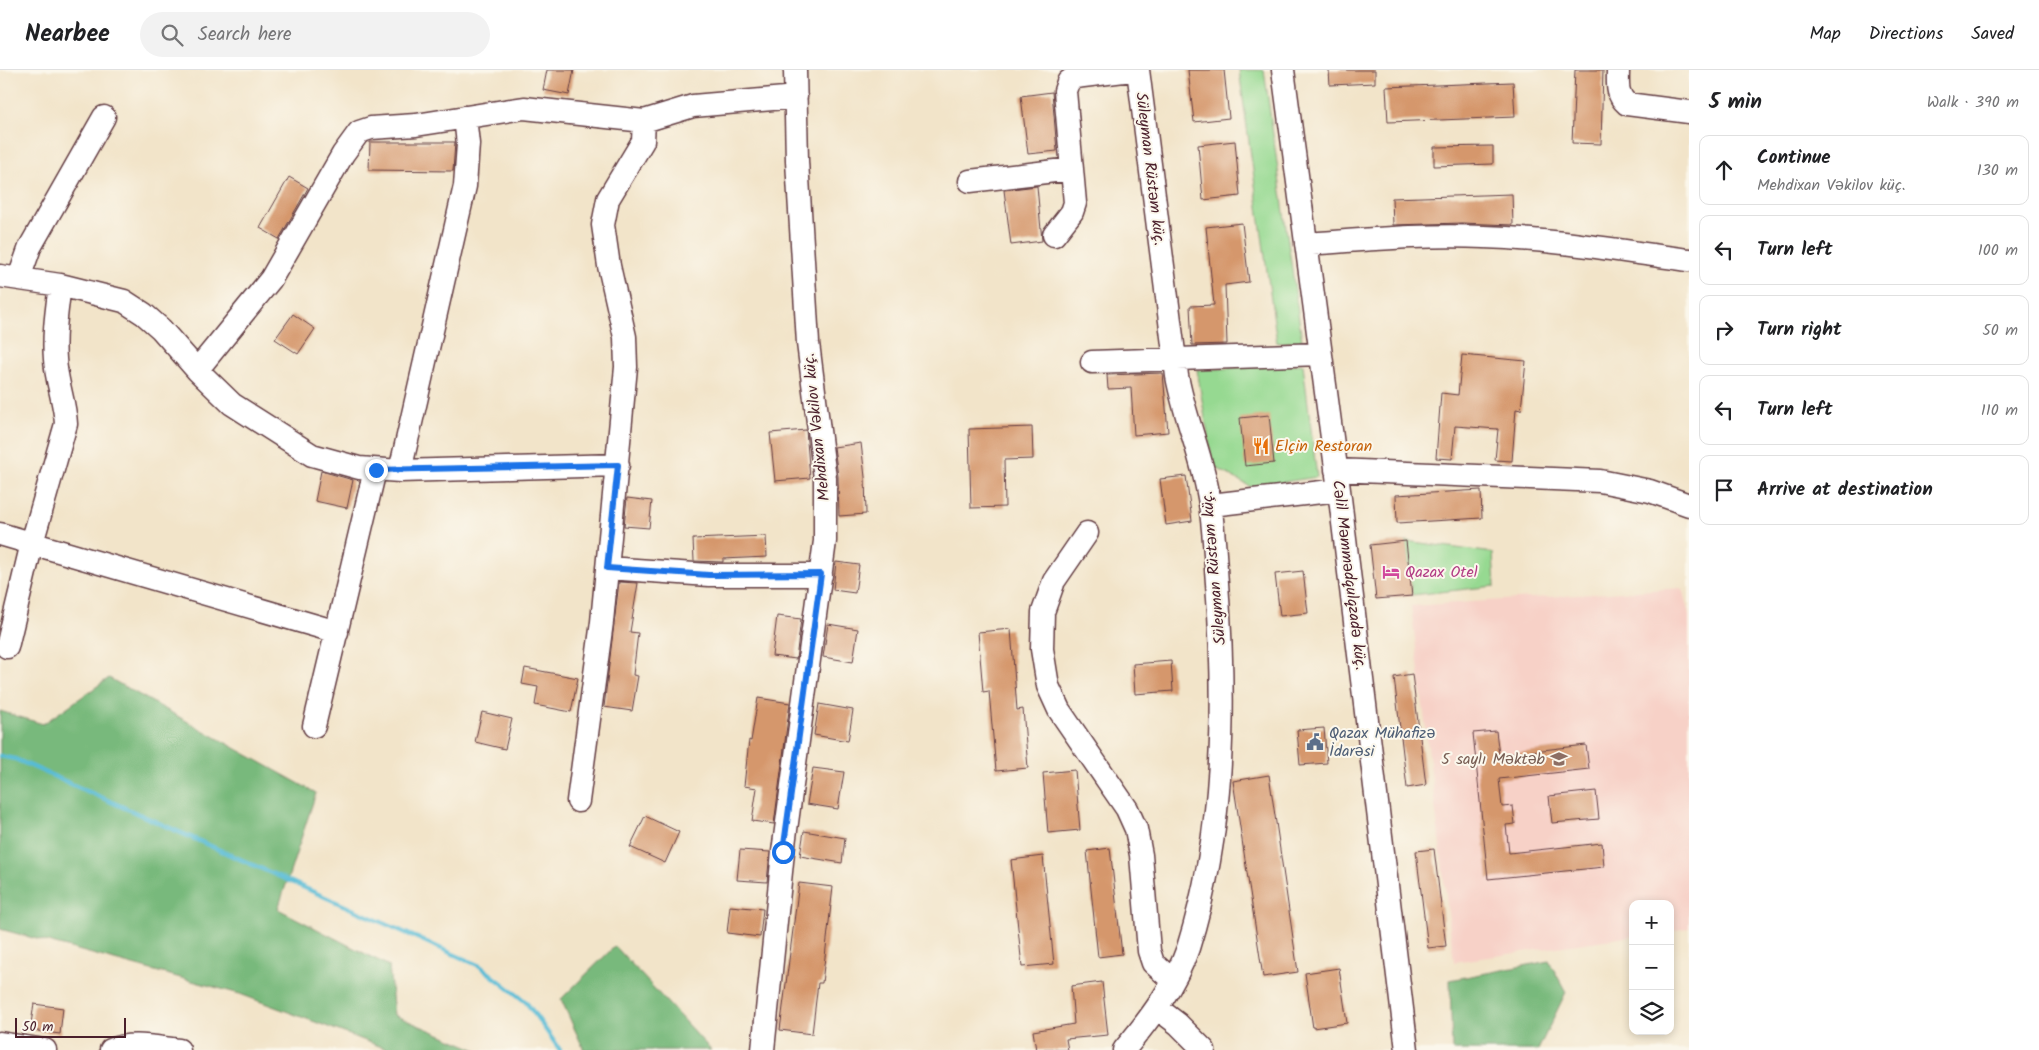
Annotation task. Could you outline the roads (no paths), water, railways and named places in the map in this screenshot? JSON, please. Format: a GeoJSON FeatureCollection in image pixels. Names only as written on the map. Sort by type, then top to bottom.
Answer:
{"type":"FeatureCollection","features":[{"type":"Feature","properties":{"kind":"street","name":"Mehdixan Vəkilov küç."},"geometry":{"type":"LineString","coordinates":[[763,1050],[783,852],[825,541],[825,478],[808,343],[797,161],[795,70]]}},
{"type":"Feature","properties":{"kind":"street"},"geometry":{"type":"LineString","coordinates":[[1054,235],[1072,212],[1075,204],[1065,91],[1068,82],[1075,78],[1132,70]]}},
{"type":"Feature","properties":{"kind":"street","name":"Süleyman Rüstəm küç."},"geometry":{"type":"LineString","coordinates":[[1124,1050],[1157,1008],[1187,949],[1192,932],[1205,879],[1218,804],[1222,674],[1211,506],[1200,455],[1183,406],[1175,359],[1138,70]]}},
{"type":"Feature","properties":{"kind":"street","name":"Cəlil Məmmədqulqzadə küç."},"geometry":{"type":"LineString","coordinates":[[1283,70],[1337,480],[1407,1050]]}},
{"type":"Feature","properties":{"kind":"street"},"geometry":{"type":"LineString","coordinates":[[1618,70],[1620,99],[1627,104],[1689,112]]}},
{"type":"Feature","properties":{"kind":"street"},"geometry":{"type":"LineString","coordinates":[[197,370],[271,278],[343,154],[359,132],[371,128],[416,125],[524,108],[644,121],[693,106],[796,97]]}},
{"type":"Feature","properties":{"kind":"street"},"geometry":{"type":"LineString","coordinates":[[104,117],[30,247],[9,277],[60,284],[99,293],[131,306],[144,314],[161,329],[197,370],[232,404],[312,455],[376,470],[400,471],[618,465]]}},
{"type":"Feature","properties":{"kind":"street"},"geometry":{"type":"LineString","coordinates":[[400,471],[465,186],[468,144],[465,117]]}},
{"type":"Feature","properties":{"kind":"street"},"geometry":{"type":"LineString","coordinates":[[578,801],[607,568],[626,367],[625,338],[609,266],[603,225],[608,199],[643,140],[644,121]]}},
{"type":"Feature","properties":{"kind":"street"},"geometry":{"type":"LineString","coordinates":[[970,181],[1072,169]]}},
{"type":"Feature","properties":{"kind":"street"},"geometry":{"type":"LineString","coordinates":[[1306,244],[1411,236],[1487,237],[1582,246],[1689,260]]}},
{"type":"Feature","properties":{"kind":"street"},"geometry":{"type":"LineString","coordinates":[[7,647],[32,543],[66,424],[66,408],[55,360],[55,336],[60,284]]}},
{"type":"Feature","properties":{"kind":"street"},"geometry":{"type":"LineString","coordinates":[[1092,362],[1320,354]]}},
{"type":"Feature","properties":{"kind":"street"},"geometry":{"type":"LineString","coordinates":[[314,726],[376,470]]}},
{"type":"Feature","properties":{"kind":"street"},"geometry":{"type":"LineString","coordinates":[[1211,506],[1337,480],[1600,481],[1650,492],[1689,505]]}},
{"type":"Feature","properties":{"kind":"street"},"geometry":{"type":"LineString","coordinates":[[1087,533],[1054,581],[1043,612],[1042,649],[1048,686],[1059,710],[1127,809],[1136,829],[1141,855],[1150,951],[1153,963],[1172,980]]}},
{"type":"Feature","properties":{"kind":"street"},"geometry":{"type":"LineString","coordinates":[[0,534],[337,632]]}},
{"type":"Feature","properties":{"kind":"street"},"geometry":{"type":"LineString","coordinates":[[607,568],[709,575],[821,574]]}},
{"type":"Feature","properties":{"kind":"street"},"geometry":{"type":"LineString","coordinates":[[1157,1008],[1178,1024],[1204,1050]]}},
{"type":"Feature","properties":{"kind":"street"},"geometry":{"type":"LineString","coordinates":[[0,1043],[45,1050]]}},
{"type":"Feature","properties":{"kind":"street"},"geometry":{"type":"LineString","coordinates":[[111,1050],[120,1046],[179,1050]]}},
{"type":"Feature","properties":{"kind":"waterway"},"geometry":{"type":"LineString","coordinates":[[0,756],[15,759],[480,966],[526,1002],[560,1050]]}},
{"type":"Feature","properties":{"kind":"place","name":"Elçin Restoran"},"geometry":{"type":"Point","coordinates":[1261,446]}},
{"type":"Feature","properties":{"kind":"place","name":"Qazax Otel"},"geometry":{"type":"Point","coordinates":[1391,572]}},
{"type":"Feature","properties":{"kind":"place","name":"Qazax Mühafizə İdarəsi"},"geometry":{"type":"Point","coordinates":[1315,742]}},
{"type":"Feature","properties":{"kind":"place","name":"5 saylı Məktəb"},"geometry":{"type":"Point","coordinates":[1559,759]}}]}
